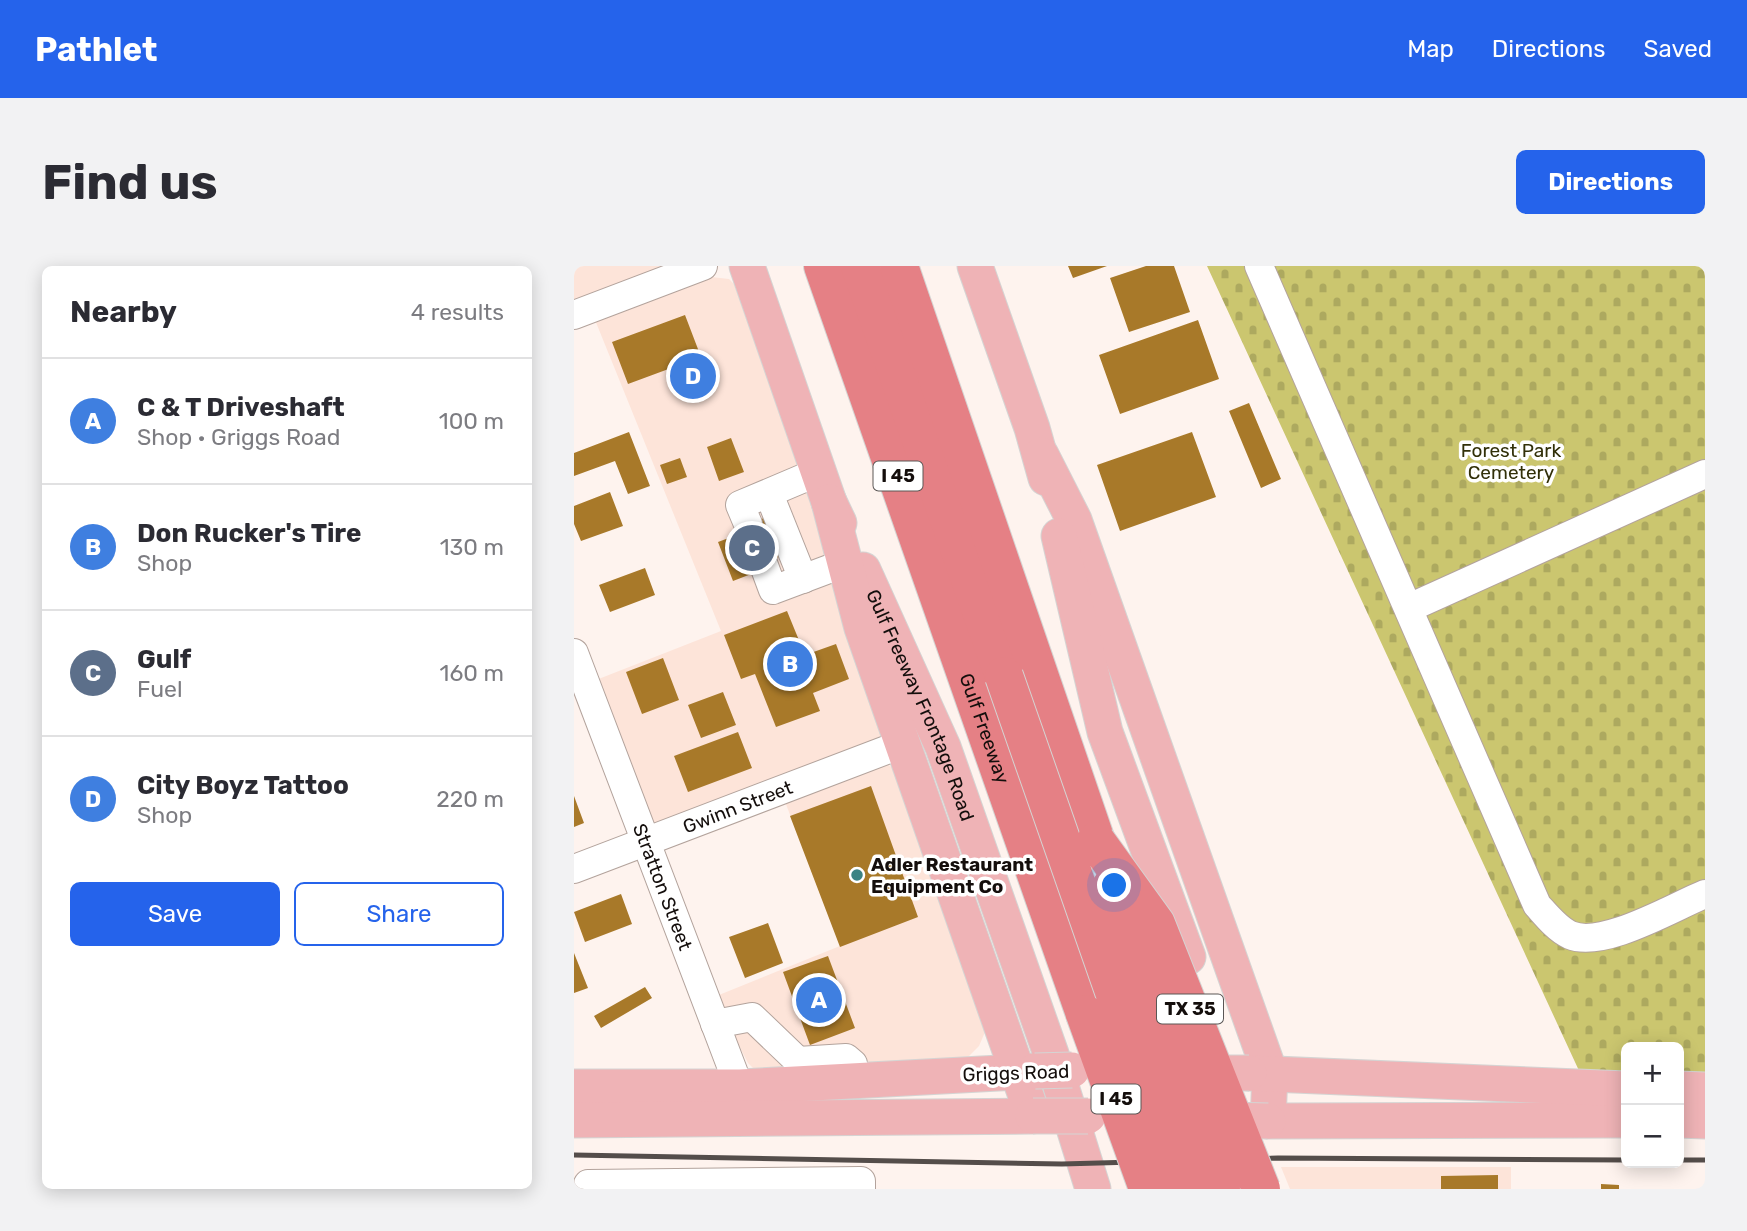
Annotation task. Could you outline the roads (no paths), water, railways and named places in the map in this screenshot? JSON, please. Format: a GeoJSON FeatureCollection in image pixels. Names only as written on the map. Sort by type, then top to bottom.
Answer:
{"type":"FeatureCollection","features":[{"type":"Feature","properties":{"kind":"highway","name":"Gulf Freeway"},"geometry":{"type":"LineString","coordinates":[[823,266],[1004,675],[1096,841],[1221,1189]]}},
{"type":"Feature","properties":{"kind":"highway","name":"Gulf Freeway"},"geometry":{"type":"LineString","coordinates":[[860,266],[1183,1189]]}},
{"type":"Feature","properties":{"kind":"highway","name":"Gulf Freeway"},"geometry":{"type":"LineString","coordinates":[[899,266],[1004,675],[1146,1187]]}},
{"type":"Feature","properties":{"kind":"highway","name":"TX 35"},"geometry":{"type":"LineString","coordinates":[[1096,841],[1156,924],[1261,1189]]}},
{"type":"Feature","properties":{"kind":"main road","name":"Gulf Freeway Frontage Road"},"geometry":{"type":"LineString","coordinates":[[747,266],[823,487],[876,596],[943,747],[1051,1054],[1093,1189]]}},
{"type":"Feature","properties":{"kind":"main road"},"geometry":{"type":"LineString","coordinates":[[975,266],[1041,455],[1105,732],[1273,1189]]}},
{"type":"Feature","properties":{"kind":"main road"},"geometry":{"type":"LineString","coordinates":[[1041,455],[1074,520],[1260,1073],[1268,1121]]}},
{"type":"Feature","properties":{"kind":"main road"},"geometry":{"type":"LineString","coordinates":[[823,487],[862,628],[902,744],[1026,1071],[1033,1116]]}},
{"type":"Feature","properties":{"kind":"main road","name":"Griggs Road"},"geometry":{"type":"LineString","coordinates":[[574,1087],[740,1087],[798,1072],[856,1081],[1072,1070],[1260,1073],[1621,1088]]}},
{"type":"Feature","properties":{"kind":"main road"},"geometry":{"type":"LineString","coordinates":[[1684,1090],[1705,1090]]}},
{"type":"Feature","properties":{"kind":"main road"},"geometry":{"type":"LineString","coordinates":[[574,1121],[1033,1116],[1268,1121],[1621,1120]]}},
{"type":"Feature","properties":{"kind":"main road"},"geometry":{"type":"LineString","coordinates":[[1684,1121],[1705,1121]]}},
{"type":"Feature","properties":{"kind":"street"},"geometry":{"type":"LineString","coordinates":[[574,315],[703,266]]}},
{"type":"Feature","properties":{"kind":"street"},"geometry":{"type":"LineString","coordinates":[[1259,266],[1538,905],[1570,935],[1593,939],[1705,894]]}},
{"type":"Feature","properties":{"kind":"street"},"geometry":{"type":"LineString","coordinates":[[1409,608],[1705,474]]}},
{"type":"Feature","properties":{"kind":"street"},"geometry":{"type":"LineString","coordinates":[[748,524],[740,505],[769,494],[823,487]]}},
{"type":"Feature","properties":{"kind":"street"},"geometry":{"type":"LineString","coordinates":[[769,494],[803,579]]}},
{"type":"Feature","properties":{"kind":"street"},"geometry":{"type":"LineString","coordinates":[[762,563],[773,590],[845,563]]}},
{"type":"Feature","properties":{"kind":"street","name":"Stratton Street"},"geometry":{"type":"LineString","coordinates":[[574,653],[751,1120]]}},
{"type":"Feature","properties":{"kind":"street","name":"Gwinn Street"},"geometry":{"type":"LineString","coordinates":[[574,869],[902,744]]}},
{"type":"Feature","properties":{"kind":"street"},"geometry":{"type":"LineString","coordinates":[[715,1024],[752,1017],[798,1072]]}},
{"type":"Feature","properties":{"kind":"street"},"geometry":{"type":"LineString","coordinates":[[588,1186],[861,1181],[861,1189]]}},
{"type":"Feature","properties":{"kind":"tunnel"},"geometry":{"type":"LineString","coordinates":[[748,524],[763,563]]}},
{"type":"Feature","properties":{"kind":"railway"},"geometry":{"type":"LineString","coordinates":[[574,1155],[1062,1164],[1278,1158],[1621,1160]]}},
{"type":"Feature","properties":{"kind":"railway"},"geometry":{"type":"LineString","coordinates":[[1684,1160],[1705,1160]]}},
{"type":"Feature","properties":{"kind":"place","name":"City Boyz Tattoo"},"geometry":{"type":"Point","coordinates":[693,376]}},
{"type":"Feature","properties":{"kind":"place","name":"Gulf"},"geometry":{"type":"Point","coordinates":[752,548]}},
{"type":"Feature","properties":{"kind":"place","name":"Don Rucker's Tire"},"geometry":{"type":"Point","coordinates":[790,664]}},
{"type":"Feature","properties":{"kind":"place","name":"Adler Restaurant Equipment Co"},"geometry":{"type":"Point","coordinates":[857,875]}},
{"type":"Feature","properties":{"kind":"place","name":"C & T Driveshaft"},"geometry":{"type":"Point","coordinates":[819,1000]}},
{"type":"Feature","properties":{"kind":"park label","name":"Forest Park Cemetery"},"geometry":{"type":"Point","coordinates":[1511,461]}}]}
